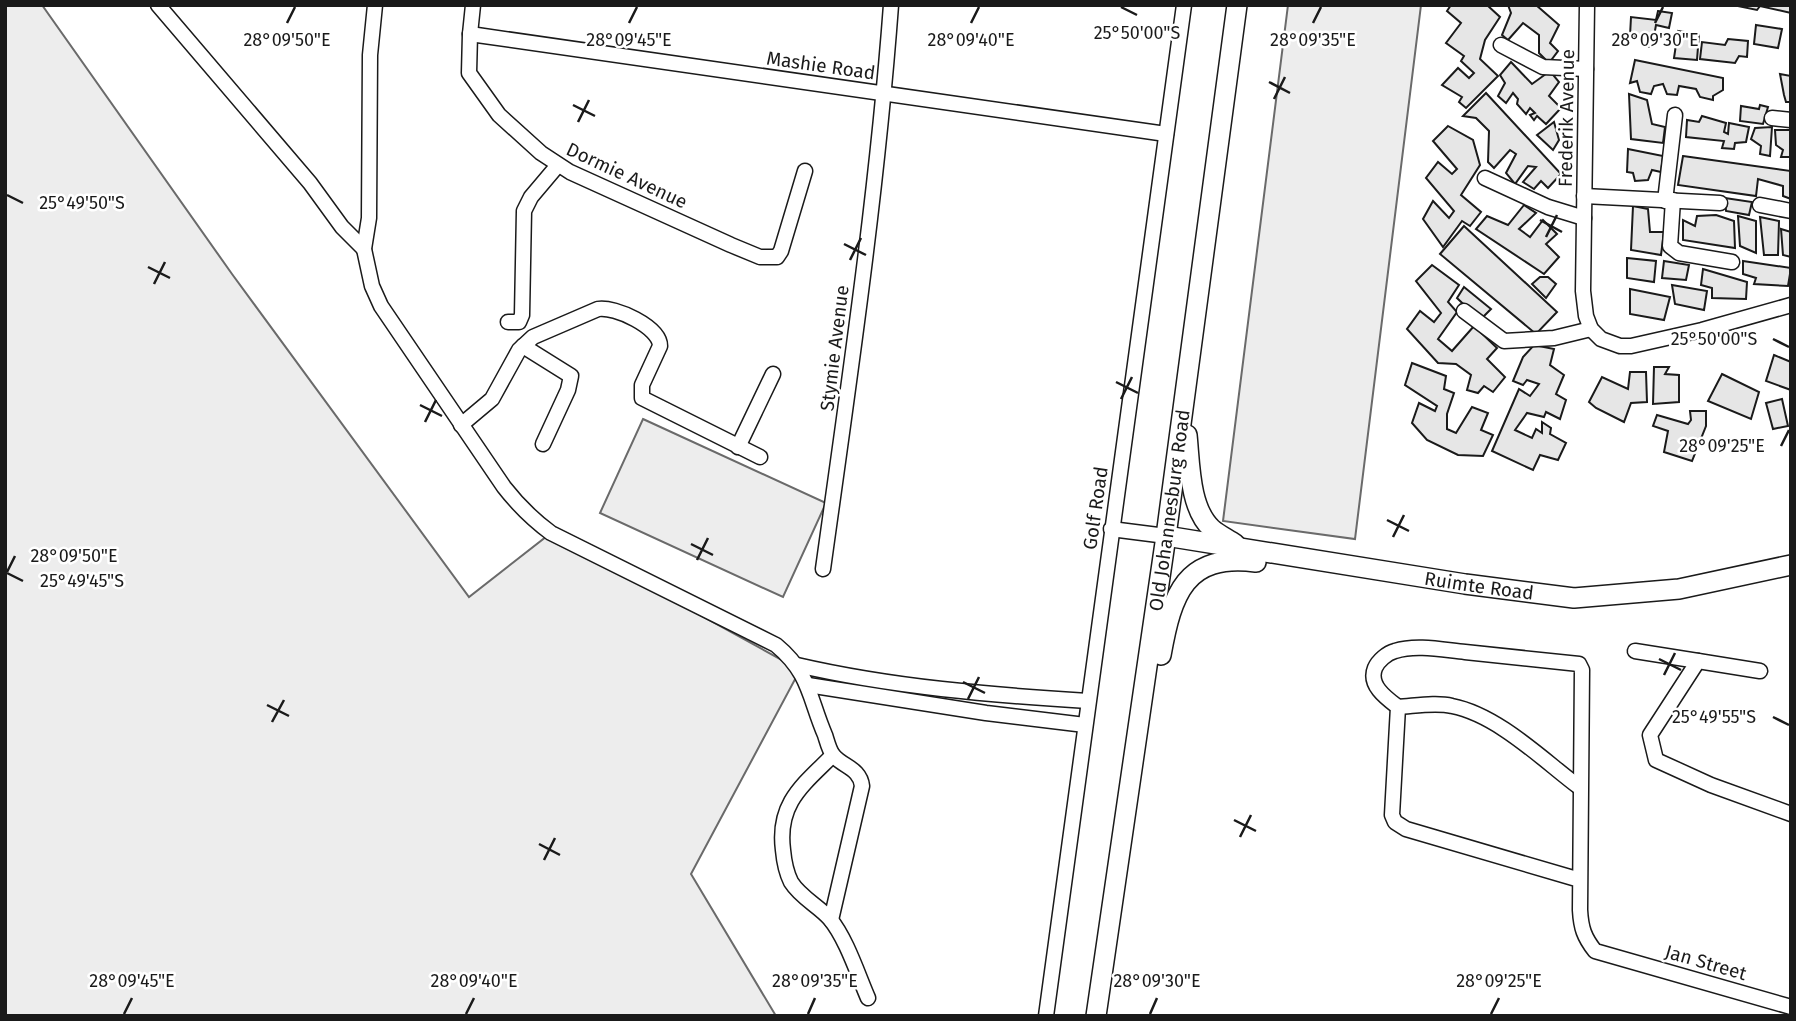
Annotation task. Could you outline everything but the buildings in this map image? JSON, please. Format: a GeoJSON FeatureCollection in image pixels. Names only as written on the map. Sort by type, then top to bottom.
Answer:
{"type":"FeatureCollection","features":[{"type":"Feature","properties":{"kind":"main road","name":"Old Johannesburg Road"},"geometry":{"type":"LineString","coordinates":[[1096,1016],[1166,536],[1237,5]]}},
{"type":"Feature","properties":{"kind":"main road"},"geometry":{"type":"LineString","coordinates":[[1183,406],[1189,461],[1201,515],[1211,528],[1240,548]]}},
{"type":"Feature","properties":{"kind":"main road","name":"Ruimte Road"},"geometry":{"type":"LineString","coordinates":[[1166,536],[1425,578],[1574,598],[1679,589],[1791,565]]}},
{"type":"Feature","properties":{"kind":"main road"},"geometry":{"type":"LineString","coordinates":[[1136,736],[1154,688],[1166,626],[1173,606],[1183,586],[1198,570],[1214,562],[1234,559],[1351,574],[1425,578]]}},
{"type":"Feature","properties":{"kind":"street"},"geometry":{"type":"LineString","coordinates":[[158,5],[310,183],[342,227],[364,249]]}},
{"type":"Feature","properties":{"kind":"street"},"geometry":{"type":"LineString","coordinates":[[375,5],[370,54],[369,218],[364,249],[376,297],[504,487],[535,522],[551,533],[776,645],[797,665],[833,755],[859,775],[862,786],[831,920]]}},
{"type":"Feature","properties":{"kind":"street","name":"Dormie Avenue"},"geometry":{"type":"LineString","coordinates":[[473,5],[469,73],[499,116],[558,165],[731,245],[760,257],[771,258],[777,257],[780,251],[805,171]]}},
{"type":"Feature","properties":{"kind":"street","name":"Stymie Avenue"},"geometry":{"type":"LineString","coordinates":[[823,569],[854,347],[884,93],[891,5]]}},
{"type":"Feature","properties":{"kind":"street","name":"Golf Road"},"geometry":{"type":"LineString","coordinates":[[1046,1016],[1184,5]]}},
{"type":"Feature","properties":{"kind":"street","name":"Frederik Avenue"},"geometry":{"type":"LineString","coordinates":[[1587,5],[1583,291],[1588,322]]}},
{"type":"Feature","properties":{"kind":"street","name":"Mashie Road"},"geometry":{"type":"LineString","coordinates":[[470,34],[1166,134]]}},
{"type":"Feature","properties":{"kind":"street"},"geometry":{"type":"LineString","coordinates":[[1500,46],[1543,67],[1586,69]]}},
{"type":"Feature","properties":{"kind":"street"},"geometry":{"type":"LineString","coordinates":[[1675,115],[1669,200],[1670,246],[1679,254],[1732,262]]}},
{"type":"Feature","properties":{"kind":"street"},"geometry":{"type":"LineString","coordinates":[[1772,118],[1791,120]]}},
{"type":"Feature","properties":{"kind":"street"},"geometry":{"type":"LineString","coordinates":[[508,322],[519,322],[522,315],[524,211],[531,197],[558,165]]}},
{"type":"Feature","properties":{"kind":"street"},"geometry":{"type":"LineString","coordinates":[[1485,178],[1548,207],[1584,218]]}},
{"type":"Feature","properties":{"kind":"street"},"geometry":{"type":"LineString","coordinates":[[1584,196],[1720,203]]}},
{"type":"Feature","properties":{"kind":"street"},"geometry":{"type":"LineString","coordinates":[[1760,205],[1791,211]]}},
{"type":"Feature","properties":{"kind":"street"},"geometry":{"type":"LineString","coordinates":[[342,227],[369,218]]}},
{"type":"Feature","properties":{"kind":"street"},"geometry":{"type":"LineString","coordinates":[[1464,311],[1504,341],[1554,338],[1588,322],[1611,344],[1631,346],[1702,330],[1791,305]]}},
{"type":"Feature","properties":{"kind":"street"},"geometry":{"type":"LineString","coordinates":[[461,425],[492,399],[523,346],[533,337],[598,309],[614,309],[654,330],[660,340],[642,385],[642,398],[760,457]]}},
{"type":"Feature","properties":{"kind":"street"},"geometry":{"type":"LineString","coordinates":[[523,346],[571,376],[568,390],[543,444]]}},
{"type":"Feature","properties":{"kind":"street"},"geometry":{"type":"LineString","coordinates":[[738,447],[773,374]]}},
{"type":"Feature","properties":{"kind":"street"},"geometry":{"type":"LineString","coordinates":[[1111,529],[1166,536]]}},
{"type":"Feature","properties":{"kind":"street","name":"Jan Street"},"geometry":{"type":"LineString","coordinates":[[1398,707],[1385,697],[1373,678],[1375,667],[1387,654],[1398,650],[1431,649],[1579,664],[1582,670],[1580,880],[1581,927],[1584,936],[1595,951],[1791,1007]]}},
{"type":"Feature","properties":{"kind":"street"},"geometry":{"type":"LineString","coordinates":[[1635,652],[1760,671]]}},
{"type":"Feature","properties":{"kind":"street"},"geometry":{"type":"LineString","coordinates":[[1698,662],[1650,735],[1656,760],[1711,785],[1791,814]]}},
{"type":"Feature","properties":{"kind":"street"},"geometry":{"type":"LineString","coordinates":[[797,665],[839,675],[924,687],[1088,701]]}},
{"type":"Feature","properties":{"kind":"street"},"geometry":{"type":"LineString","coordinates":[[807,685],[986,713],[1085,725]]}},
{"type":"Feature","properties":{"kind":"street"},"geometry":{"type":"LineString","coordinates":[[1580,787],[1502,728],[1474,714],[1449,705],[1398,707],[1392,815],[1395,822],[1406,829],[1580,880]]}},
{"type":"Feature","properties":{"kind":"street"},"geometry":{"type":"LineString","coordinates":[[833,755],[797,790],[786,808],[782,838],[785,866],[800,894],[831,920],[868,998]]}},
{"type":"Feature","properties":{"kind":"shaded area"},"geometry":{"type":"Polygon","coordinates":[[[5,5],[42,5],[232,274],[469,597],[551,533],[800,670],[691,874],[776,1016],[5,1016],[5,5]]]}},
{"type":"Feature","properties":{"kind":"shaded area"},"geometry":{"type":"Polygon","coordinates":[[[1288,5],[1421,5],[1355,539],[1223,521],[1288,5]]]}},
{"type":"Feature","properties":{"kind":"shaded area"},"geometry":{"type":"Polygon","coordinates":[[[643,419],[826,503],[783,597],[600,513],[643,419]]]}}]}
